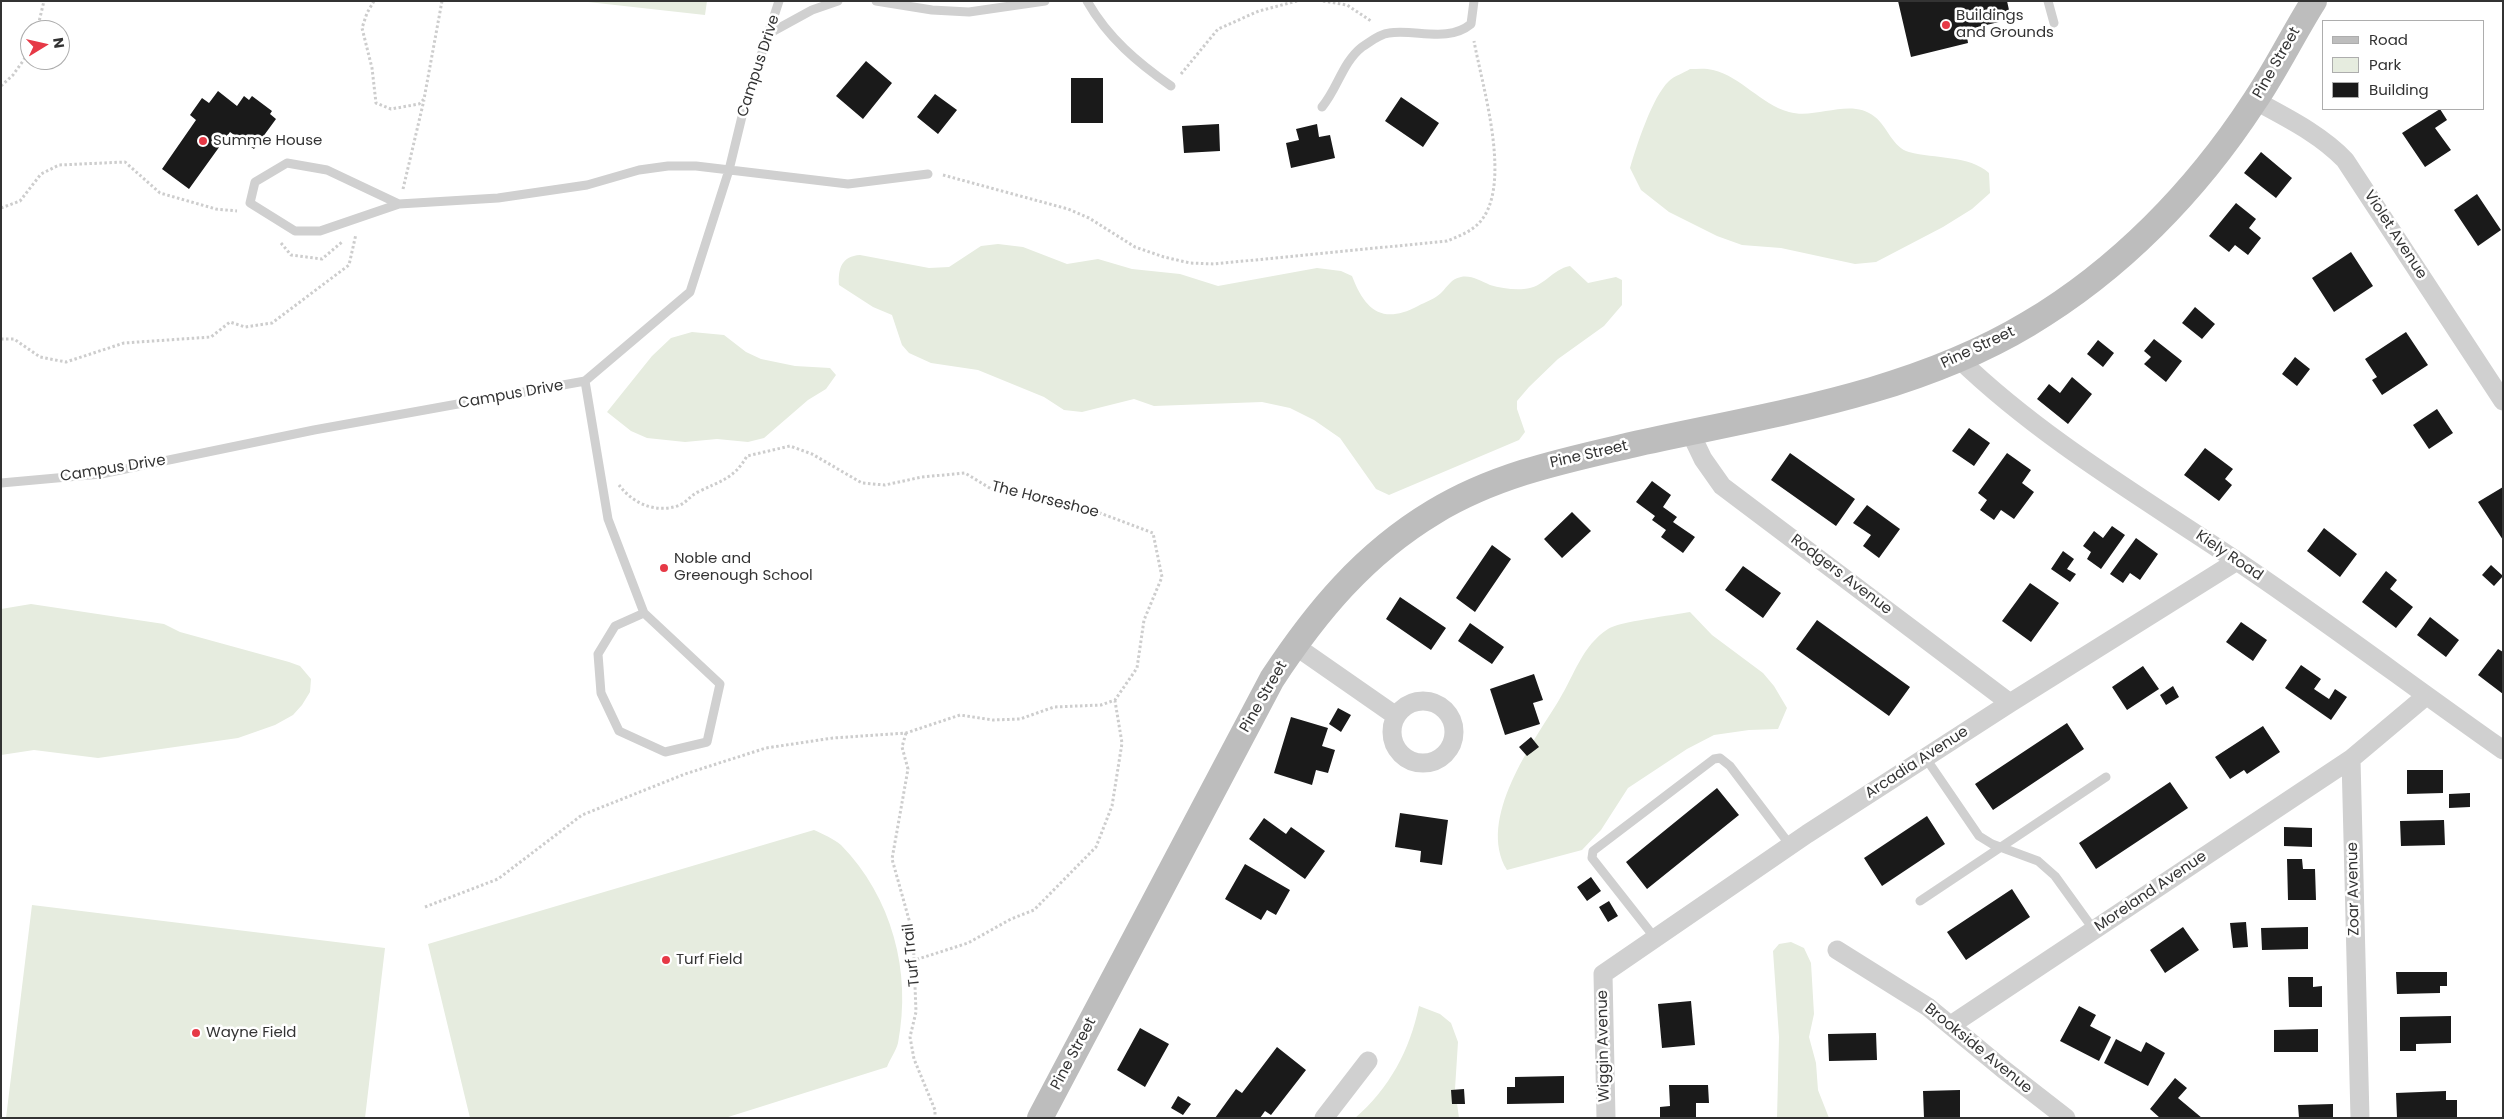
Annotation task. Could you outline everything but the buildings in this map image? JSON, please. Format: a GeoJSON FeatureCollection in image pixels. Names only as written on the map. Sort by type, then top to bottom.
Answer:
{"type":"FeatureCollection","features":[{"type":"Feature","properties":{"kind":"street","name":"Pine Street"},"geometry":{"type":"LineString","coordinates":[[1040,1118],[1272,679],[1315,616],[1354,574],[1404,532],[1460,498],[1491,483],[1551,464],[1856,395],[1892,385],[1959,359],[2027,325],[2058,305],[2113,263],[2187,191],[2256,101],[2314,1]]}},
{"type":"Feature","properties":{"kind":"street","name":"Violet Avenue"},"geometry":{"type":"LineString","coordinates":[[2256,101],[2315,134],[2331,145],[2345,160],[2503,402]]}},
{"type":"Feature","properties":{"kind":"street","name":"Kiely Road"},"geometry":{"type":"LineString","coordinates":[[1959,359],[1989,388],[2048,434],[2237,561],[2503,750]]}},
{"type":"Feature","properties":{"kind":"street","name":"Rodgers Avenue"},"geometry":{"type":"LineString","coordinates":[[1690,432],[1708,467],[1722,486],[2010,702]]}},
{"type":"Feature","properties":{"kind":"street","name":"Arcadia Avenue"},"geometry":{"type":"LineString","coordinates":[[1602,974],[1790,845],[1925,757],[2237,561]]}},
{"type":"Feature","properties":{"kind":"street"},"geometry":{"type":"LineString","coordinates":[[1294,646],[1396,716]]}},
{"type":"Feature","properties":{"kind":"street"},"geometry":{"type":"LineString","coordinates":[[2351,759],[2426,696]]}},
{"type":"Feature","properties":{"kind":"street","name":"Moreland Avenue"},"geometry":{"type":"LineString","coordinates":[[1951,1024],[2351,759]]}},
{"type":"Feature","properties":{"kind":"street","name":"Zoar Avenue"},"geometry":{"type":"LineString","coordinates":[[2351,759],[2360,1118]]}},
{"type":"Feature","properties":{"kind":"street","name":"Brookside Avenue"},"geometry":{"type":"LineString","coordinates":[[1837,950],[1928,1007],[2066,1118]]}},
{"type":"Feature","properties":{"kind":"street","name":"Wiggin Avenue"},"geometry":{"type":"LineString","coordinates":[[1602,974],[1606,1118]]}},
{"type":"Feature","properties":{"kind":"street"},"geometry":{"type":"LineString","coordinates":[[1324,1118],[1368,1061]]}},
{"type":"Feature","properties":{"kind":"lane","name":"Campus Drive"},"geometry":{"type":"LineString","coordinates":[[1,484],[100,474],[314,430],[585,382],[690,292],[729,170],[745,104],[779,1]]}},
{"type":"Feature","properties":{"kind":"lane"},"geometry":{"type":"LineString","coordinates":[[770,33],[812,10],[838,1]]}},
{"type":"Feature","properties":{"kind":"lane"},"geometry":{"type":"LineString","coordinates":[[876,1],[932,10],[969,12],[1045,1]]}},
{"type":"Feature","properties":{"kind":"lane"},"geometry":{"type":"LineString","coordinates":[[1087,1],[1119,45],[1171,86]]}},
{"type":"Feature","properties":{"kind":"lane"},"geometry":{"type":"LineString","coordinates":[[1322,107],[1331,97],[1346,62],[1361,48],[1388,33],[1452,34],[1463,31],[1470,24],[1474,1]]}},
{"type":"Feature","properties":{"kind":"lane"},"geometry":{"type":"LineString","coordinates":[[2048,1],[2054,23]]}},
{"type":"Feature","properties":{"kind":"lane"},"geometry":{"type":"LineString","coordinates":[[399,204],[327,170],[287,163],[255,182],[250,203],[295,232],[320,231],[399,204],[498,198],[528,194],[587,185],[639,170],[668,166],[729,170],[848,184],[928,174]]}},
{"type":"Feature","properties":{"kind":"lane"},"geometry":{"type":"LineString","coordinates":[[585,382],[608,519],[644,613],[720,684],[707,742],[665,752],[619,731],[601,693],[598,654],[615,626],[644,613]]}},
{"type":"Feature","properties":{"kind":"lane"},"geometry":{"type":"LineString","coordinates":[[1925,757],[1979,836],[1992,844],[2038,861],[2055,876],[2094,930]]}},
{"type":"Feature","properties":{"kind":"lane"},"geometry":{"type":"LineString","coordinates":[[1654,938],[1592,858],[1593,851],[1714,759],[1720,758],[1730,766],[1790,845]]}},
{"type":"Feature","properties":{"kind":"lane"},"geometry":{"type":"LineString","coordinates":[[1920,901],[2004,847],[2106,777]]}},
{"type":"Feature","properties":{"kind":"path"},"geometry":{"type":"LineString","coordinates":[[39,20],[44,1]]}},
{"type":"Feature","properties":{"kind":"path"},"geometry":{"type":"LineString","coordinates":[[374,1],[367,13],[362,28],[372,68],[376,103],[391,109],[420,104],[424,99]]}},
{"type":"Feature","properties":{"kind":"path"},"geometry":{"type":"LineString","coordinates":[[399,204],[424,99],[425,83],[442,1]]}},
{"type":"Feature","properties":{"kind":"path"},"geometry":{"type":"LineString","coordinates":[[1171,86],[1218,29],[1258,11],[1297,1]]}},
{"type":"Feature","properties":{"kind":"path"},"geometry":{"type":"LineString","coordinates":[[1323,1],[1347,5],[1388,33]]}},
{"type":"Feature","properties":{"kind":"path"},"geometry":{"type":"LineString","coordinates":[[928,174],[944,176],[1068,209],[1089,218],[1135,246],[1190,263],[1214,264],[1446,241],[1462,235],[1478,224],[1487,211],[1493,194],[1492,130],[1470,24]]}},
{"type":"Feature","properties":{"kind":"path"},"geometry":{"type":"LineString","coordinates":[[1,86],[20,65]]}},
{"type":"Feature","properties":{"kind":"path"},"geometry":{"type":"LineString","coordinates":[[1,208],[20,201],[41,174],[59,165],[125,162],[160,194],[216,209],[245,212]]}},
{"type":"Feature","properties":{"kind":"path"},"geometry":{"type":"LineString","coordinates":[[1,339],[14,339],[40,357],[66,362],[124,343],[211,336],[230,322],[245,327],[272,322],[349,266],[357,231],[351,235]]}},
{"type":"Feature","properties":{"kind":"path"},"geometry":{"type":"LineString","coordinates":[[275,236],[290,255],[322,259],[346,239]]}},
{"type":"Feature","properties":{"kind":"path","name":"The Horseshoe"},"geometry":{"type":"LineString","coordinates":[[597,454],[625,493],[634,502],[643,506],[666,508],[681,505],[695,493],[739,470],[746,456],[790,446],[812,454],[862,482],[884,485],[922,477],[965,473],[993,490],[1036,498],[1068,509],[1092,510],[1153,533],[1162,578],[1144,620],[1137,668],[1114,700]]}},
{"type":"Feature","properties":{"kind":"path"},"geometry":{"type":"LineString","coordinates":[[425,907],[498,879],[582,815],[685,774],[766,748],[833,738],[906,733],[960,715],[993,720],[1020,719],[1054,707],[1102,705],[1114,700],[1122,743],[1112,806],[1096,847],[1034,910],[968,943],[912,962]]}},
{"type":"Feature","properties":{"kind":"path","name":"Turf Trail"},"geometry":{"type":"LineString","coordinates":[[906,733],[902,747],[908,768],[892,858],[913,934],[912,962],[916,983],[916,1012],[910,1036],[914,1060],[935,1110],[934,1118]]}},
{"type":"Feature","properties":{"kind":"green space"},"geometry":{"type":"Polygon","coordinates":[[[579,1],[707,1],[705,15],[579,1]]]}},
{"type":"Feature","properties":{"kind":"green space"},"geometry":{"type":"Polygon","coordinates":[[[1690,69],[1710,69],[1723,73],[1769,103],[1789,112],[1799,114],[1844,109],[1866,111],[1879,121],[1894,142],[1903,150],[1962,160],[1981,167],[1989,173],[1990,193],[1972,209],[1943,227],[1876,262],[1855,264],[1781,248],[1742,245],[1717,236],[1669,212],[1641,190],[1630,168],[1651,109],[1663,88],[1669,81],[1690,69]]]}},
{"type":"Feature","properties":{"kind":"green space"},"geometry":{"type":"Polygon","coordinates":[[[998,244],[1023,247],[1067,264],[1098,259],[1132,269],[1180,274],[1218,286],[1317,268],[1341,271],[1352,276],[1357,288],[1369,305],[1376,311],[1385,314],[1405,312],[1418,306],[1436,297],[1452,281],[1461,277],[1480,280],[1502,288],[1524,289],[1543,282],[1558,271],[1570,266],[1588,283],[1616,277],[1622,280],[1622,305],[1604,326],[1558,359],[1517,401],[1517,409],[1525,432],[1519,440],[1389,495],[1376,489],[1340,438],[1314,420],[1290,408],[1262,402],[1154,406],[1134,399],[1082,412],[1064,410],[1044,397],[978,370],[931,363],[909,353],[902,345],[892,315],[873,307],[839,285],[839,273],[842,264],[845,260],[854,256],[860,255],[929,268],[949,267],[981,246],[998,244]]]}},
{"type":"Feature","properties":{"kind":"green space"},"geometry":{"type":"Polygon","coordinates":[[[692,332],[724,335],[746,352],[761,359],[795,366],[830,368],[836,375],[826,389],[808,400],[764,438],[748,442],[717,439],[685,442],[647,438],[631,431],[607,412],[652,356],[671,338],[692,332]]]}},
{"type":"Feature","properties":{"kind":"green space"},"geometry":{"type":"Polygon","coordinates":[[[31,604],[164,624],[180,632],[289,662],[300,666],[311,679],[310,692],[293,715],[275,725],[238,738],[98,758],[34,750],[1,755],[1,609],[31,604]]]}},
{"type":"Feature","properties":{"kind":"green space"},"geometry":{"type":"Polygon","coordinates":[[[1690,612],[1712,635],[1763,673],[1774,686],[1787,708],[1778,729],[1749,730],[1714,735],[1687,749],[1628,788],[1601,830],[1582,850],[1507,870],[1499,850],[1498,828],[1503,805],[1523,759],[1559,700],[1585,652],[1599,636],[1613,626],[1690,612]]]}},
{"type":"Feature","properties":{"kind":"green space","name":"Turf Field"},"geometry":{"type":"Polygon","coordinates":[[[814,830],[841,845],[859,866],[885,912],[894,937],[900,963],[902,1016],[898,1043],[887,1067],[725,1118],[470,1118],[428,944],[814,830]]]}},
{"type":"Feature","properties":{"kind":"green space","name":"Wayne Field"},"geometry":{"type":"Polygon","coordinates":[[[32,905],[385,948],[365,1118],[6,1118],[32,905]]]}},
{"type":"Feature","properties":{"kind":"green space"},"geometry":{"type":"Polygon","coordinates":[[[1791,942],[1804,948],[1811,963],[1814,1014],[1809,1037],[1816,1063],[1818,1090],[1829,1118],[1777,1118],[1779,1037],[1773,951],[1779,944],[1791,942]]]}},
{"type":"Feature","properties":{"kind":"green space"},"geometry":{"type":"Polygon","coordinates":[[[1419,1006],[1440,1014],[1451,1023],[1458,1042],[1455,1089],[1459,1118],[1355,1118],[1378,1094],[1396,1068],[1410,1038],[1419,1006]]]}},
{"type":"Feature","properties":{"kind":"place","name":"Buildings and Grounds"},"geometry":{"type":"Point","coordinates":[1946,25]}},
{"type":"Feature","properties":{"kind":"place","name":"Summe House"},"geometry":{"type":"Point","coordinates":[203,141]}},
{"type":"Feature","properties":{"kind":"place","name":"Noble and Greenough School"},"geometry":{"type":"Point","coordinates":[664,568]}},
{"type":"Feature","properties":{"kind":"place","name":"Turf Field"},"geometry":{"type":"Point","coordinates":[666,960]}},
{"type":"Feature","properties":{"kind":"place","name":"Wayne Field"},"geometry":{"type":"Point","coordinates":[196,1033]}}]}
